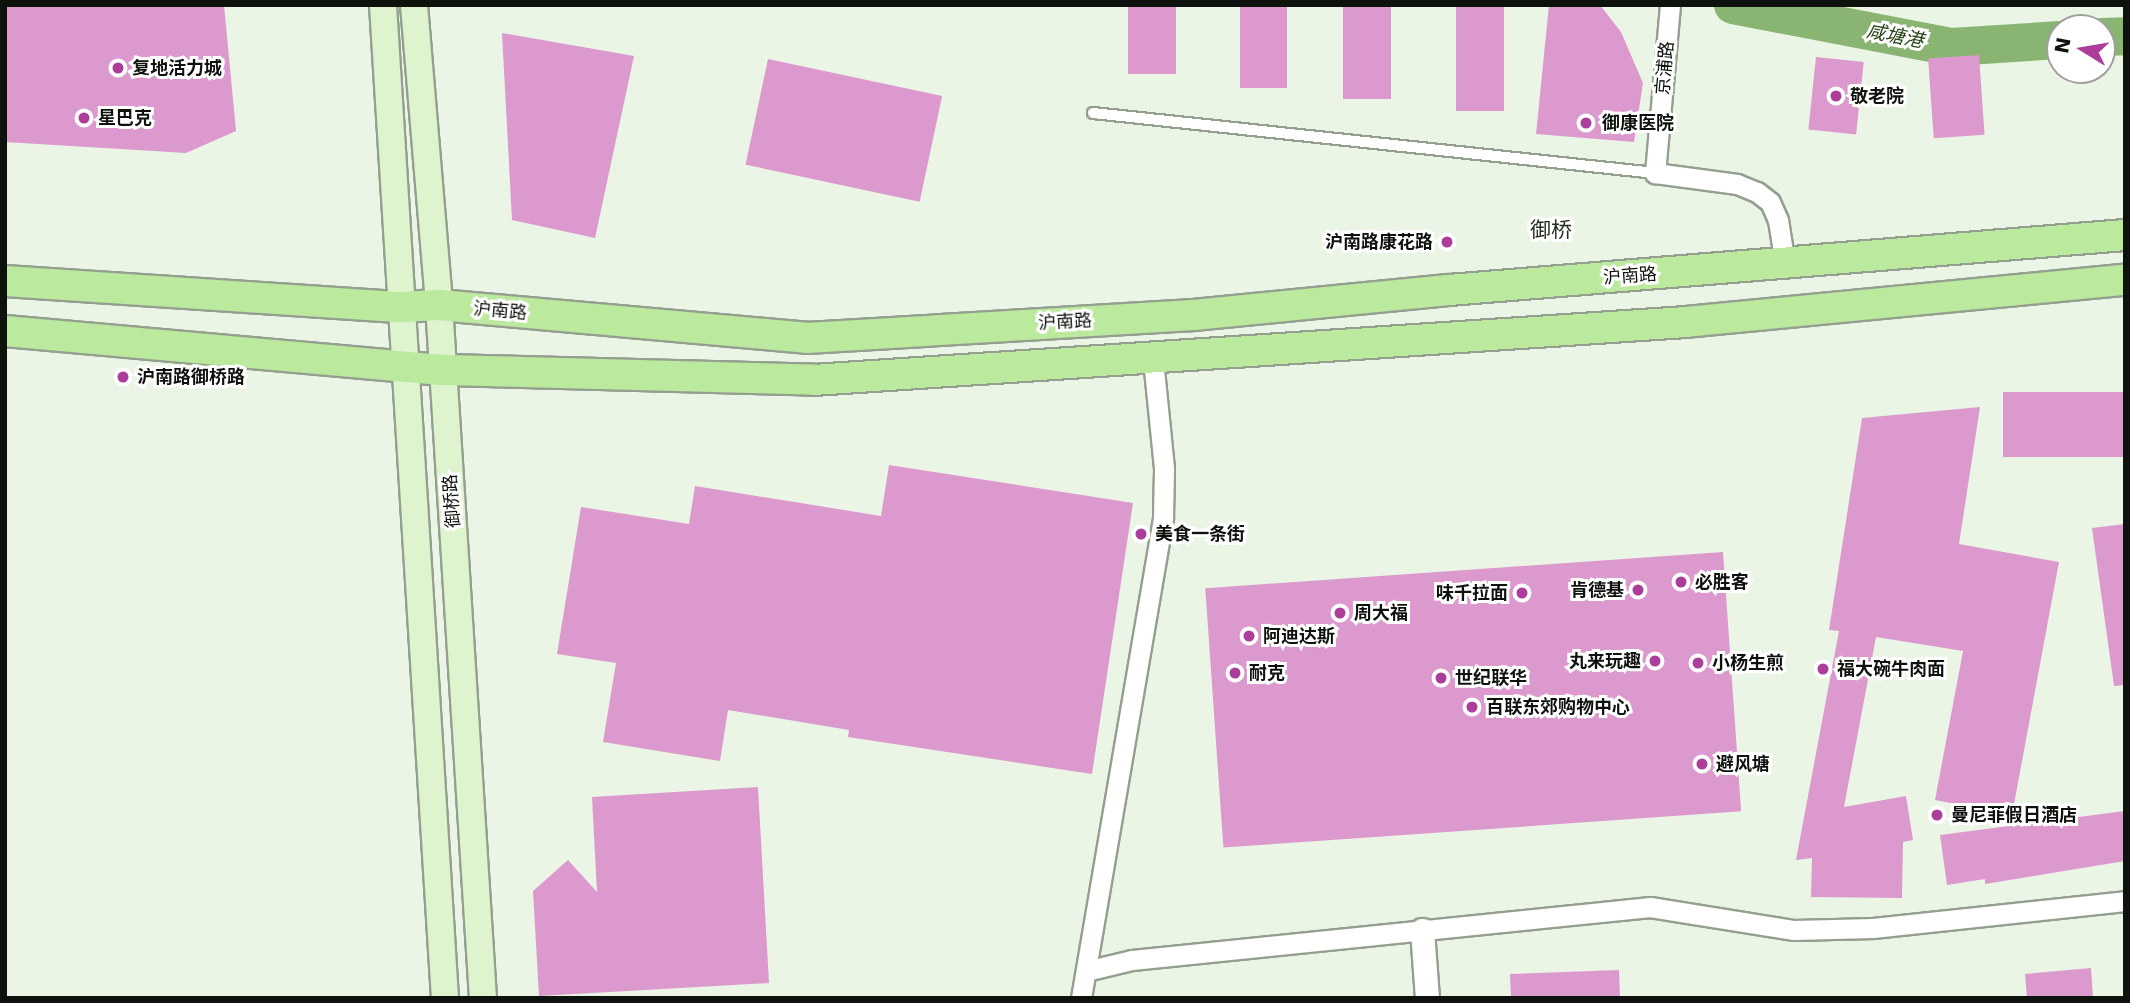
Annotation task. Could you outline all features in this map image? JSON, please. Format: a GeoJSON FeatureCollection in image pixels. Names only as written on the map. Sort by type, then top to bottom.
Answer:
{"type":"FeatureCollection","features":[{"type":"Feature","properties":{"kind":"main road"},"geometry":{"type":"LineString","coordinates":[[383,5],[403,366],[445,998]]}},
{"type":"Feature","properties":{"kind":"main road","name":"御桥路"},"geometry":{"type":"LineString","coordinates":[[414,5],[439,305],[483,998]]}},
{"type":"Feature","properties":{"kind":"main road","name":"沪南路"},"geometry":{"type":"LineString","coordinates":[[5,281],[401,307],[439,305],[807,338],[1193,315],[1450,290],[2125,235]]}},
{"type":"Feature","properties":{"kind":"main road"},"geometry":{"type":"LineString","coordinates":[[5,331],[443,370],[813,380],[1686,322],[2125,280]]}},
{"type":"Feature","properties":{"kind":"street","name":"京浦路"},"geometry":{"type":"LineString","coordinates":[[1655,173],[1670,5]]}},
{"type":"Feature","properties":{"kind":"street"},"geometry":{"type":"LineString","coordinates":[[1655,173],[1737,184],[1757,192],[1770,202],[1778,220],[1785,264]]}},
{"type":"Feature","properties":{"kind":"street"},"geometry":{"type":"LineString","coordinates":[[1081,998],[1163,517],[1164,468],[1153,359]]}},
{"type":"Feature","properties":{"kind":"street"},"geometry":{"type":"LineString","coordinates":[[1086,971],[1132,960],[1650,907],[1794,930],[1873,928],[2125,901]]}},
{"type":"Feature","properties":{"kind":"street"},"geometry":{"type":"LineString","coordinates":[[1422,930],[1427,998]]}},
{"type":"Feature","properties":{"kind":"lane"},"geometry":{"type":"LineString","coordinates":[[1093,113],[1655,173]]}},
{"type":"Feature","properties":{"kind":"building","name":"复地活力城"},"geometry":{"type":"Polygon","coordinates":[[[5,5],[224,5],[236,131],[186,153],[5,142],[5,5]]]}},
{"type":"Feature","properties":{"kind":"building"},"geometry":{"type":"Polygon","coordinates":[[[1128,5],[1176,5],[1176,74],[1128,74],[1128,5]]]}},
{"type":"Feature","properties":{"kind":"building"},"geometry":{"type":"Polygon","coordinates":[[[1240,5],[1287,5],[1287,88],[1240,88],[1240,5]]]}},
{"type":"Feature","properties":{"kind":"building"},"geometry":{"type":"Polygon","coordinates":[[[1343,5],[1391,5],[1391,99],[1343,99],[1343,5]]]}},
{"type":"Feature","properties":{"kind":"building"},"geometry":{"type":"Polygon","coordinates":[[[1456,5],[1504,5],[1504,111],[1456,111],[1456,5]]]}},
{"type":"Feature","properties":{"kind":"building","name":"御康医院"},"geometry":{"type":"Polygon","coordinates":[[[1549,5],[1600,5],[1621,32],[1643,83],[1634,142],[1536,134],[1549,5]]]}},
{"type":"Feature","properties":{"kind":"building"},"geometry":{"type":"Polygon","coordinates":[[[502,33],[634,56],[595,238],[512,220],[502,33]]]}},
{"type":"Feature","properties":{"kind":"building"},"geometry":{"type":"Polygon","coordinates":[[[1979,55],[1985,135],[1934,138],[1928,59],[1979,55]]]}},
{"type":"Feature","properties":{"kind":"building","name":"敬老院"},"geometry":{"type":"Polygon","coordinates":[[[1816,57],[1864,62],[1856,135],[1808,130],[1816,57]]]}},
{"type":"Feature","properties":{"kind":"building"},"geometry":{"type":"Polygon","coordinates":[[[768,59],[942,96],[920,202],[746,165],[768,59]]]}},
{"type":"Feature","properties":{"kind":"building"},"geometry":{"type":"Polygon","coordinates":[[[2003,392],[2125,392],[2125,457],[2003,457],[2003,392]]]}},
{"type":"Feature","properties":{"kind":"building"},"geometry":{"type":"Polygon","coordinates":[[[1980,407],[1959,544],[2059,562],[2012,815],[1935,800],[1963,651],[1876,637],[1844,807],[1906,796],[1913,840],[1903,842],[1902,898],[1811,897],[1812,858],[1796,860],[1839,631],[1829,630],[1862,418],[1980,407]]]}},
{"type":"Feature","properties":{"kind":"building"},"geometry":{"type":"Polygon","coordinates":[[[889,465],[1133,503],[1092,774],[848,737],[849,730],[728,710],[720,761],[603,742],[616,663],[557,654],[581,507],[689,524],[695,486],[881,516],[889,465]]]}},
{"type":"Feature","properties":{"kind":"building"},"geometry":{"type":"Polygon","coordinates":[[[2125,524],[2125,685],[2114,686],[2092,528],[2125,524]]]}},
{"type":"Feature","properties":{"kind":"building","name":"百联东郊购物中心"},"geometry":{"type":"Polygon","coordinates":[[[1723,552],[1741,811],[1223,848],[1205,588],[1723,552]]]}},
{"type":"Feature","properties":{"kind":"building"},"geometry":{"type":"Polygon","coordinates":[[[758,787],[769,983],[539,996],[533,891],[568,860],[597,892],[592,797],[758,787]]]}},
{"type":"Feature","properties":{"kind":"building"},"geometry":{"type":"Polygon","coordinates":[[[2125,811],[2125,861],[1985,884],[1985,879],[1947,885],[1940,835],[2125,811]]]}},
{"type":"Feature","properties":{"kind":"building"},"geometry":{"type":"Polygon","coordinates":[[[2091,968],[2093,998],[2027,998],[2025,974],[2091,968]]]}},
{"type":"Feature","properties":{"kind":"building"},"geometry":{"type":"Polygon","coordinates":[[[1619,970],[1620,998],[1511,998],[1510,974],[1619,970]]]}},
{"type":"Feature","properties":{"kind":"waterway","name":"咸塘港"},"geometry":{"type":"LineString","coordinates":[[1733,5],[1952,47],[2046,41]]}},
{"type":"Feature","properties":{"kind":"waterway","name":"咸塘港"},"geometry":{"type":"LineString","coordinates":[[2116,36],[2125,36]]}},
{"type":"Feature","properties":{"kind":"place","name":"复地活力城"},"geometry":{"type":"Point","coordinates":[118,68]}},
{"type":"Feature","properties":{"kind":"place","name":"敬老院"},"geometry":{"type":"Point","coordinates":[1836,96]}},
{"type":"Feature","properties":{"kind":"place","name":"星巴克"},"geometry":{"type":"Point","coordinates":[84,118]}},
{"type":"Feature","properties":{"kind":"place","name":"御康医院"},"geometry":{"type":"Point","coordinates":[1586,123]}},
{"type":"Feature","properties":{"kind":"place","name":"沪南路康花路"},"geometry":{"type":"Point","coordinates":[1447,242]}},
{"type":"Feature","properties":{"kind":"place","name":"沪南路御桥路"},"geometry":{"type":"Point","coordinates":[123,377]}},
{"type":"Feature","properties":{"kind":"place","name":"美食一条街"},"geometry":{"type":"Point","coordinates":[1141,534]}},
{"type":"Feature","properties":{"kind":"place","name":"必胜客"},"geometry":{"type":"Point","coordinates":[1681,582]}},
{"type":"Feature","properties":{"kind":"place","name":"肯德基"},"geometry":{"type":"Point","coordinates":[1638,590]}},
{"type":"Feature","properties":{"kind":"place","name":"味千拉面"},"geometry":{"type":"Point","coordinates":[1522,593]}},
{"type":"Feature","properties":{"kind":"place","name":"周大福"},"geometry":{"type":"Point","coordinates":[1340,613]}},
{"type":"Feature","properties":{"kind":"place","name":"阿迪达斯"},"geometry":{"type":"Point","coordinates":[1249,636]}},
{"type":"Feature","properties":{"kind":"place","name":"丸来玩趣"},"geometry":{"type":"Point","coordinates":[1655,661]}},
{"type":"Feature","properties":{"kind":"place","name":"小杨生煎"},"geometry":{"type":"Point","coordinates":[1698,663]}},
{"type":"Feature","properties":{"kind":"place","name":"福大碗牛肉面"},"geometry":{"type":"Point","coordinates":[1823,669]}},
{"type":"Feature","properties":{"kind":"place","name":"耐克"},"geometry":{"type":"Point","coordinates":[1235,673]}},
{"type":"Feature","properties":{"kind":"place","name":"世纪联华"},"geometry":{"type":"Point","coordinates":[1441,678]}},
{"type":"Feature","properties":{"kind":"place","name":"百联东郊购物中心"},"geometry":{"type":"Point","coordinates":[1472,707]}},
{"type":"Feature","properties":{"kind":"place","name":"避风塘"},"geometry":{"type":"Point","coordinates":[1702,764]}},
{"type":"Feature","properties":{"kind":"place","name":"曼尼菲假日酒店"},"geometry":{"type":"Point","coordinates":[1937,815]}},
{"type":"Feature","properties":{"kind":"district","name":"御桥"},"geometry":{"type":"Point","coordinates":[1551,230]}}]}
